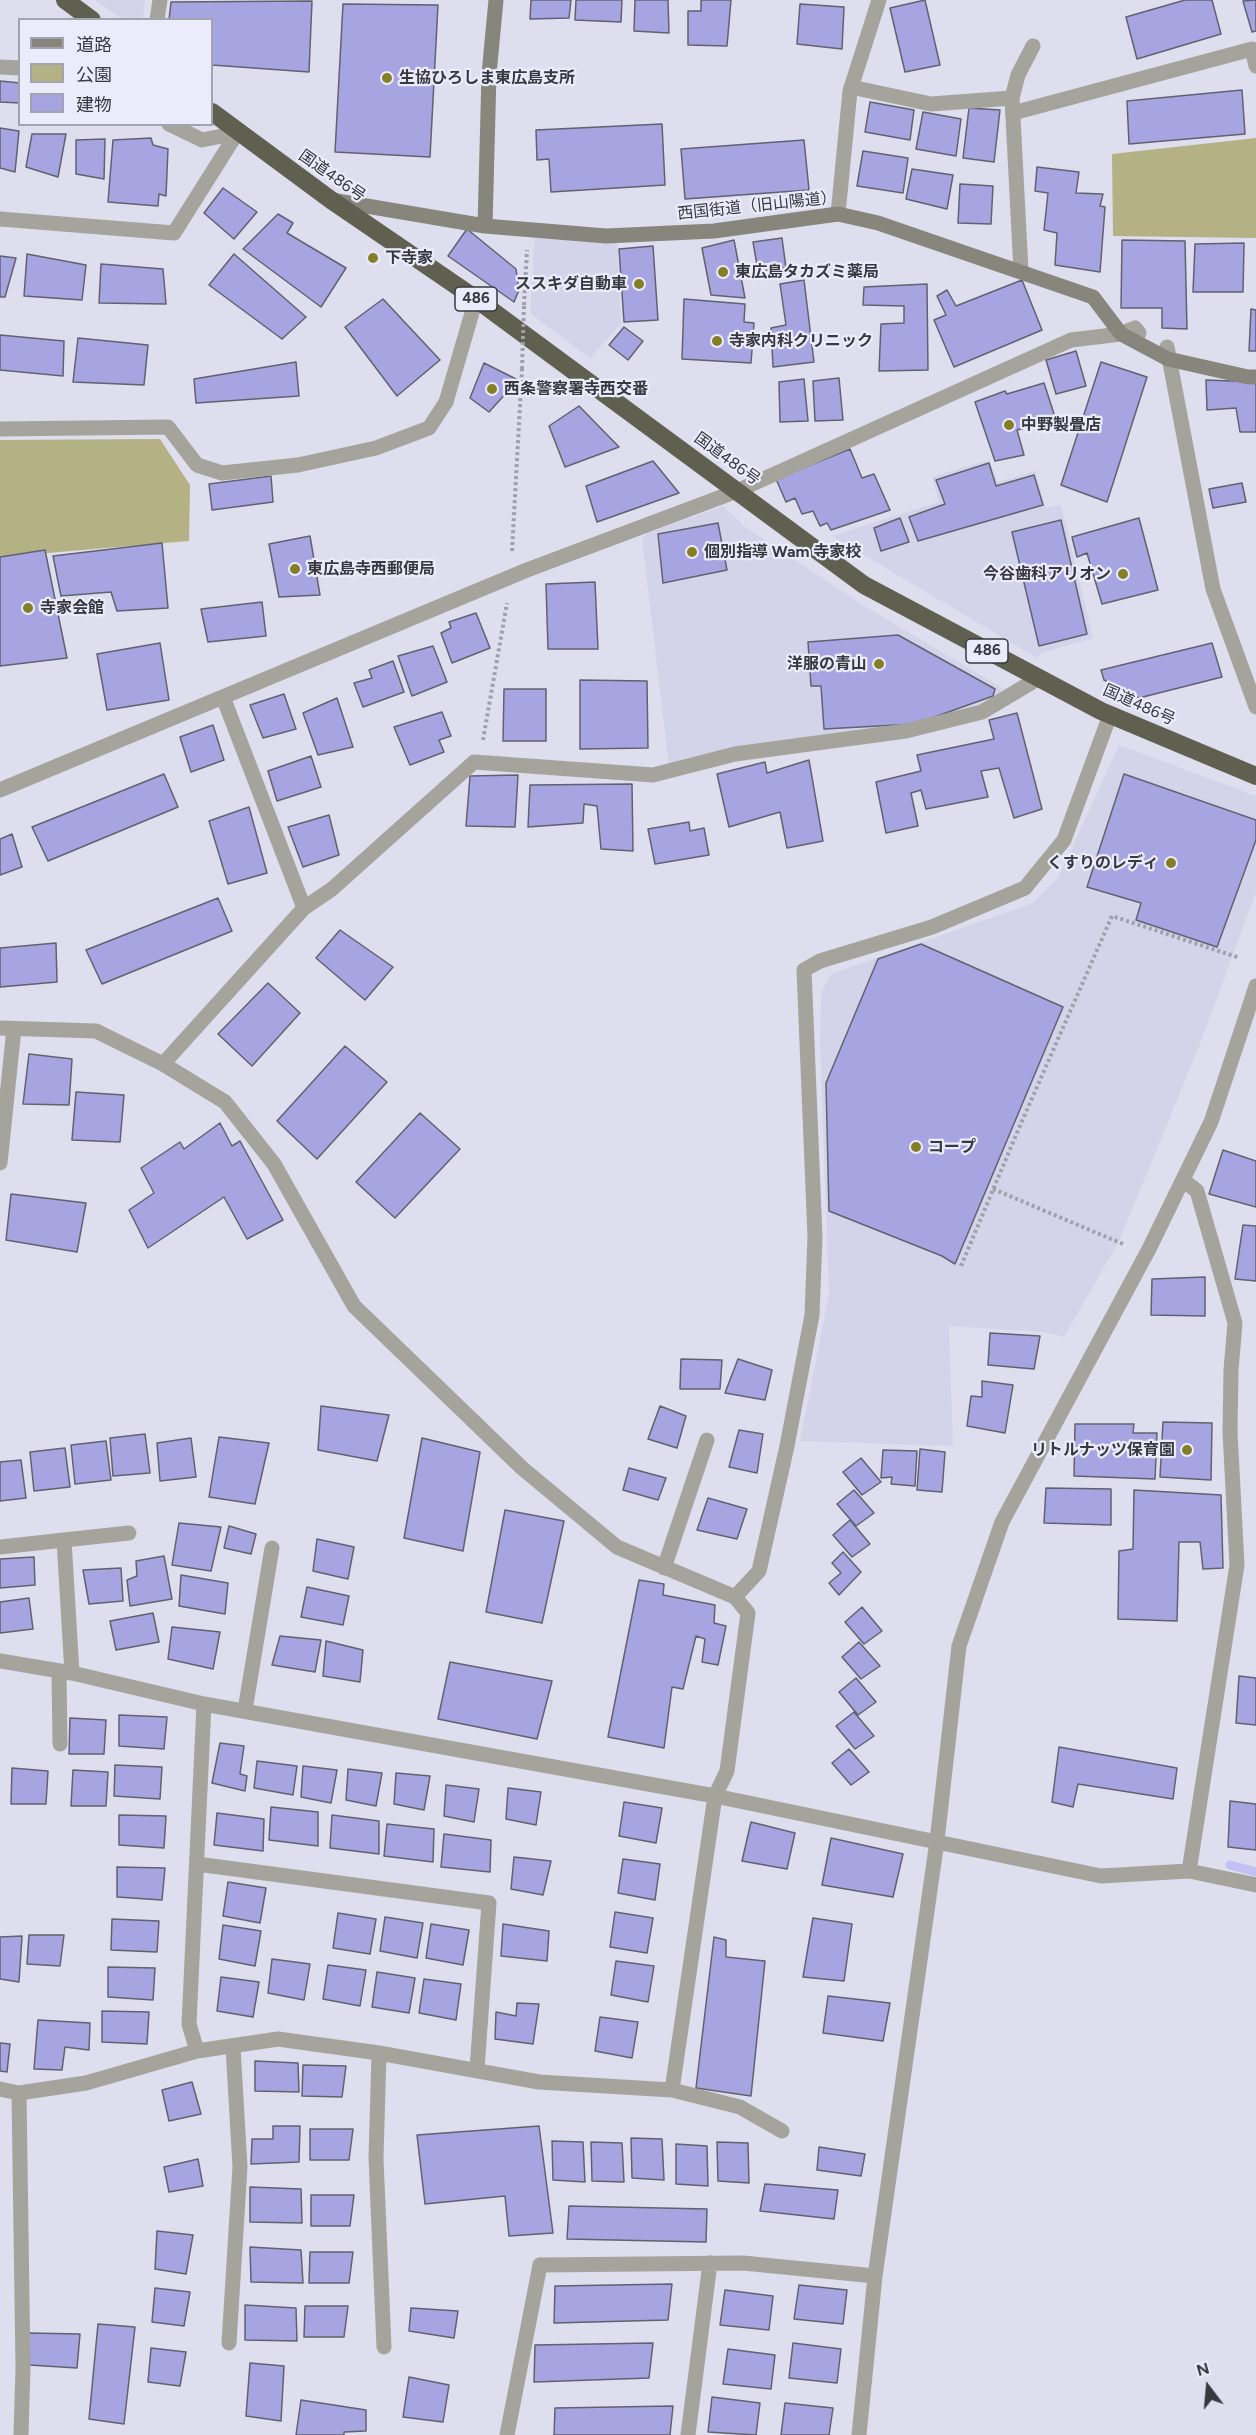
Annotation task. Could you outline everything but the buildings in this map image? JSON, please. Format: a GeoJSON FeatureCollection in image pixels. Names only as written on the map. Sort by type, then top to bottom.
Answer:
{"type":"FeatureCollection","features":[{"type":"Feature","properties":{"kind":"highway"},"geometry":{"type":"LineString","coordinates":[[65,0],[89,18]]}},
{"type":"Feature","properties":{"kind":"highway","name":"国道486号"},"geometry":{"type":"LineString","coordinates":[[213,113],[237,133],[331,200],[476,299],[864,585],[1110,715],[1256,776]]}},
{"type":"Feature","properties":{"kind":"street"},"geometry":{"type":"LineString","coordinates":[[157,18],[160,0]]}},
{"type":"Feature","properties":{"kind":"street"},"geometry":{"type":"LineString","coordinates":[[485,225],[489,80],[496,0]]}},
{"type":"Feature","properties":{"kind":"street"},"geometry":{"type":"LineString","coordinates":[[838,214],[851,87],[879,0]]}},
{"type":"Feature","properties":{"kind":"street"},"geometry":{"type":"LineString","coordinates":[[1021,272],[1013,106],[1018,75],[1033,46]]}},
{"type":"Feature","properties":{"kind":"street"},"geometry":{"type":"LineString","coordinates":[[851,87],[932,104],[1013,106],[1252,49],[1256,66]]}},
{"type":"Feature","properties":{"kind":"street"},"geometry":{"type":"LineString","coordinates":[[0,67],[18,68]]}},
{"type":"Feature","properties":{"kind":"street"},"geometry":{"type":"LineString","coordinates":[[174,126],[202,140],[237,133]]}},
{"type":"Feature","properties":{"kind":"street"},"geometry":{"type":"LineString","coordinates":[[0,219],[174,233],[237,133]]}},
{"type":"Feature","properties":{"kind":"street","name":"西国街道（旧山陽道）"},"geometry":{"type":"LineString","coordinates":[[331,200],[485,225],[606,236],[714,231],[838,214],[878,223],[1093,297],[1121,334],[1167,353],[1248,377],[1256,377]]}},
{"type":"Feature","properties":{"kind":"street"},"geometry":{"type":"LineString","coordinates":[[0,429],[168,427],[197,465],[222,473],[298,465],[376,448],[429,428],[446,402],[476,299]]}},
{"type":"Feature","properties":{"kind":"street"},"geometry":{"type":"LineString","coordinates":[[0,790],[511,576],[737,491],[1071,340],[1121,334],[1135,328],[1138,333]]}},
{"type":"Feature","properties":{"kind":"street"},"geometry":{"type":"LineString","coordinates":[[1167,353],[1213,589],[1256,707]]}},
{"type":"Feature","properties":{"kind":"street"},"geometry":{"type":"LineString","coordinates":[[163,1064],[304,908],[332,889],[474,762],[653,775],[735,754],[906,731],[982,712],[1039,678]]}},
{"type":"Feature","properties":{"kind":"street"},"geometry":{"type":"LineString","coordinates":[[223,697],[304,908]]}},
{"type":"Feature","properties":{"kind":"street"},"geometry":{"type":"LineString","coordinates":[[735,1597],[759,1571],[787,1446],[812,1315],[815,1237],[804,970],[820,961],[932,927],[1025,888],[1064,840],[1110,715]]}},
{"type":"Feature","properties":{"kind":"street"},"geometry":{"type":"LineString","coordinates":[[859,2435],[875,2276],[938,1841],[959,1646],[1002,1522],[1149,1249],[1211,1122],[1256,986]]}},
{"type":"Feature","properties":{"kind":"street"},"geometry":{"type":"LineString","coordinates":[[0,1163],[7,1029],[96,1031],[163,1064],[225,1102],[274,1164],[354,1306],[522,1468],[617,1547],[735,1597],[748,1613],[727,1771],[715,1796],[672,2091]]}},
{"type":"Feature","properties":{"kind":"street"},"geometry":{"type":"LineString","coordinates":[[1183,1180],[1197,1191],[1235,1323],[1231,1370],[1230,1432],[1237,1565],[1189,1871]]}},
{"type":"Feature","properties":{"kind":"street"},"geometry":{"type":"LineString","coordinates":[[664,1568],[707,1440]]}},
{"type":"Feature","properties":{"kind":"street"},"geometry":{"type":"LineString","coordinates":[[0,1546],[129,1533]]}},
{"type":"Feature","properties":{"kind":"street"},"geometry":{"type":"LineString","coordinates":[[60,1744],[65,1672],[64,1540]]}},
{"type":"Feature","properties":{"kind":"street"},"geometry":{"type":"LineString","coordinates":[[245,1710],[272,1548]]}},
{"type":"Feature","properties":{"kind":"street"},"geometry":{"type":"LineString","coordinates":[[0,1661],[65,1672],[204,1704],[715,1796],[1101,1876],[1189,1871],[1256,1885]]}},
{"type":"Feature","properties":{"kind":"street"},"geometry":{"type":"LineString","coordinates":[[197,2051],[189,2024],[204,1704]]}},
{"type":"Feature","properties":{"kind":"street"},"geometry":{"type":"LineString","coordinates":[[196,1864],[489,1903],[477,2069]]}},
{"type":"Feature","properties":{"kind":"street"},"geometry":{"type":"LineString","coordinates":[[0,2089],[19,2093],[86,2083],[197,2051],[278,2039],[477,2069],[539,2082],[672,2091],[740,2107],[782,2132]]}},
{"type":"Feature","properties":{"kind":"street"},"geometry":{"type":"LineString","coordinates":[[229,2343],[240,2167],[233,2047]]}},
{"type":"Feature","properties":{"kind":"street"},"geometry":{"type":"LineString","coordinates":[[379,2053],[375,2158],[384,2347]]}},
{"type":"Feature","properties":{"kind":"street"},"geometry":{"type":"LineString","coordinates":[[19,2093],[21,2435]]}},
{"type":"Feature","properties":{"kind":"street"},"geometry":{"type":"LineString","coordinates":[[688,2435],[710,2263]]}},
{"type":"Feature","properties":{"kind":"street"},"geometry":{"type":"LineString","coordinates":[[507,2435],[540,2265],[743,2263],[875,2276]]}},
{"type":"Feature","properties":{"kind":"path"},"geometry":{"type":"LineString","coordinates":[[512,558],[526,256]]}},
{"type":"Feature","properties":{"kind":"path"},"geometry":{"type":"LineString","coordinates":[[479,762],[511,576]]}},
{"type":"Feature","properties":{"kind":"path"},"geometry":{"type":"LineString","coordinates":[[961,1266],[1112,916],[1240,958]]}},
{"type":"Feature","properties":{"kind":"path"},"geometry":{"type":"LineString","coordinates":[[993,1189],[1124,1244]]}},
{"type":"Feature","properties":{"kind":"shaded area"},"geometry":{"type":"Polygon","coordinates":[[[95,0],[145,0],[143,18],[121,18],[95,0]]]}},
{"type":"Feature","properties":{"kind":"shaded area"},"geometry":{"type":"Polygon","coordinates":[[[535,236],[617,240],[621,324],[590,358],[530,313],[535,236]]]}},
{"type":"Feature","properties":{"kind":"shaded area"},"geometry":{"type":"Polygon","coordinates":[[[989,460],[998,482],[1035,471],[1046,508],[1061,505],[1093,638],[1041,653],[1037,658],[832,536],[939,502],[932,477],[989,460]]]}},
{"type":"Feature","properties":{"kind":"shaded area"},"geometry":{"type":"Polygon","coordinates":[[[723,506],[744,526],[866,607],[1004,689],[982,707],[914,726],[669,767],[642,538],[647,533],[723,506]]]}},
{"type":"Feature","properties":{"kind":"shaded area"},"geometry":{"type":"Polygon","coordinates":[[[1119,745],[1256,796],[1256,892],[1200,1044],[1119,1241],[1064,1337],[1043,1332],[949,1326],[953,1446],[800,1441],[829,1293],[820,1045],[821,993],[831,974],[1033,903],[1058,878],[1119,745]]]}},
{"type":"Feature","properties":{"kind":"green space"},"geometry":{"type":"Polygon","coordinates":[[[1256,138],[1256,238],[1113,236],[1112,154],[1256,138]]]}},
{"type":"Feature","properties":{"kind":"green space"},"geometry":{"type":"Polygon","coordinates":[[[160,439],[190,485],[189,541],[0,557],[0,440],[160,439]]]}},
{"type":"Feature","properties":{"kind":"waterway"},"geometry":{"type":"LineString","coordinates":[[1230,1865],[1256,1872]]}},
{"type":"Feature","properties":{"kind":"place","name":"生協ひろしま東広島支所"},"geometry":{"type":"Point","coordinates":[387,78]}},
{"type":"Feature","properties":{"kind":"place","name":"下寺家"},"geometry":{"type":"Point","coordinates":[373,258]}},
{"type":"Feature","properties":{"kind":"place","name":"東広島タカズミ薬局"},"geometry":{"type":"Point","coordinates":[723,272]}},
{"type":"Feature","properties":{"kind":"place","name":"ススキダ自動車"},"geometry":{"type":"Point","coordinates":[639,284]}},
{"type":"Feature","properties":{"kind":"place","name":"寺家内科クリニック"},"geometry":{"type":"Point","coordinates":[717,341]}},
{"type":"Feature","properties":{"kind":"place","name":"西条警察署寺西交番"},"geometry":{"type":"Point","coordinates":[492,389]}},
{"type":"Feature","properties":{"kind":"place","name":"中野製畳店"},"geometry":{"type":"Point","coordinates":[1009,425]}},
{"type":"Feature","properties":{"kind":"place","name":"個別指導 Wam 寺家校"},"geometry":{"type":"Point","coordinates":[692,552]}},
{"type":"Feature","properties":{"kind":"place","name":"東広島寺西郵便局"},"geometry":{"type":"Point","coordinates":[295,569]}},
{"type":"Feature","properties":{"kind":"place","name":"今谷歯科アリオン"},"geometry":{"type":"Point","coordinates":[1123,574]}},
{"type":"Feature","properties":{"kind":"place","name":"寺家会館"},"geometry":{"type":"Point","coordinates":[28,608]}},
{"type":"Feature","properties":{"kind":"place","name":"洋服の青山"},"geometry":{"type":"Point","coordinates":[879,664]}},
{"type":"Feature","properties":{"kind":"place","name":"くすりのレディ"},"geometry":{"type":"Point","coordinates":[1171,863]}},
{"type":"Feature","properties":{"kind":"place","name":"コープ"},"geometry":{"type":"Point","coordinates":[916,1147]}},
{"type":"Feature","properties":{"kind":"place","name":"リトルナッツ保育園"},"geometry":{"type":"Point","coordinates":[1187,1450]}}]}
